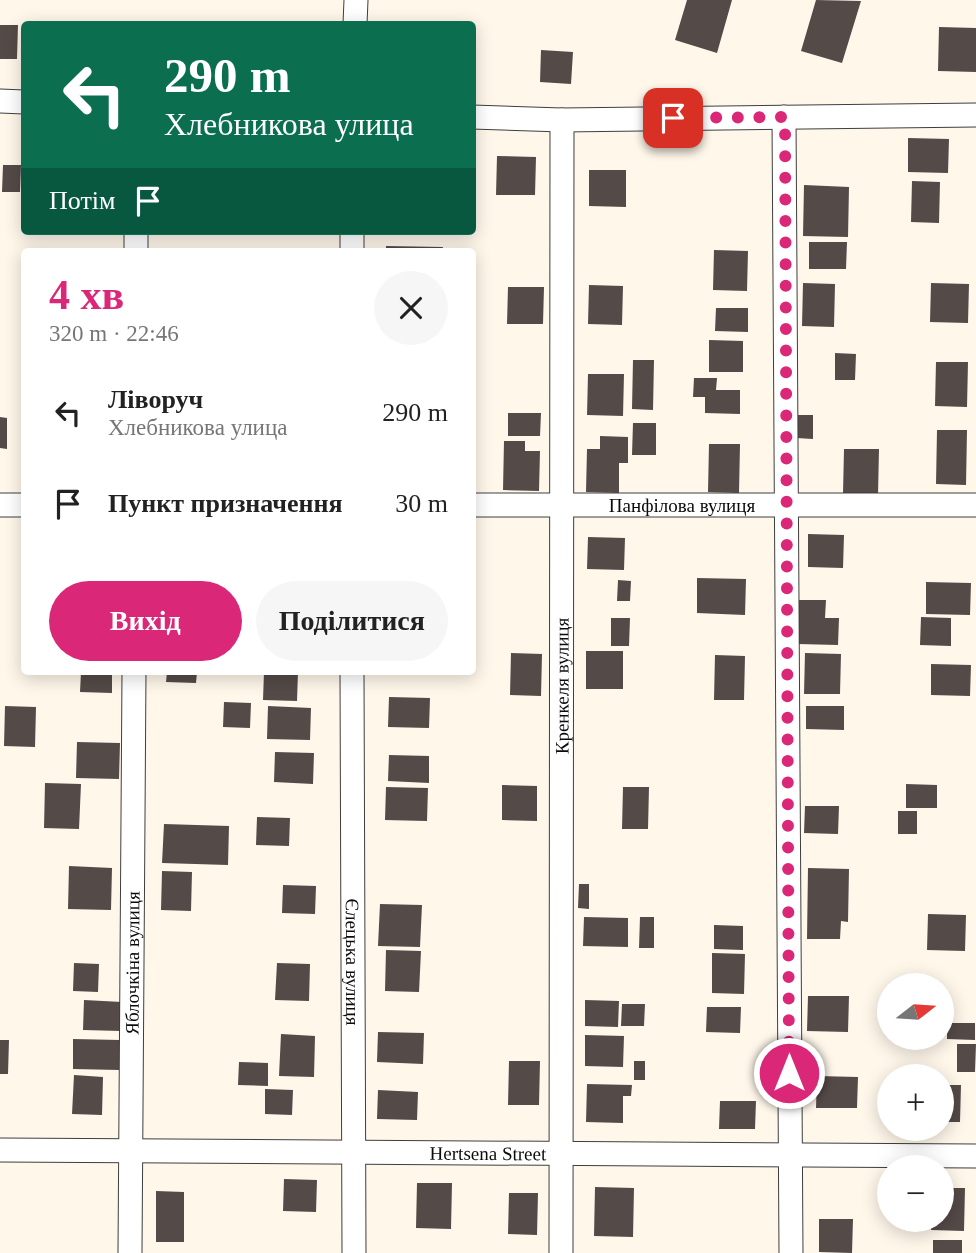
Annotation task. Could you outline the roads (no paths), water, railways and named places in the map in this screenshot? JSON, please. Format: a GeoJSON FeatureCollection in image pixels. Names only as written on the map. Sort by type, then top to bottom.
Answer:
{"type":"FeatureCollection","features":[{"type":"Feature","properties":{"kind":"street"},"geometry":{"type":"LineString","coordinates":[[355,21],[356,0]]}},
{"type":"Feature","properties":{"kind":"street"},"geometry":{"type":"LineString","coordinates":[[0,101],[21,102]]}},
{"type":"Feature","properties":{"kind":"street"},"geometry":{"type":"LineString","coordinates":[[476,117],[562,120],[976,115]]}},
{"type":"Feature","properties":{"kind":"street"},"geometry":{"type":"LineString","coordinates":[[785,117],[790,1253]]}},
{"type":"Feature","properties":{"kind":"street","name":"Кренкеля вулиця"},"geometry":{"type":"LineString","coordinates":[[562,120],[562,1253]]}},
{"type":"Feature","properties":{"kind":"street"},"geometry":{"type":"LineString","coordinates":[[0,505],[21,505]]}},
{"type":"Feature","properties":{"kind":"street","name":"Панфілова вулиця"},"geometry":{"type":"LineString","coordinates":[[476,505],[976,505]]}},
{"type":"Feature","properties":{"kind":"street","name":"Яблочкіна вулиця"},"geometry":{"type":"LineString","coordinates":[[130,1253],[134,675]]}},
{"type":"Feature","properties":{"kind":"street","name":"Єлецька вулиця"},"geometry":{"type":"LineString","coordinates":[[352,675],[354,1253]]}},
{"type":"Feature","properties":{"kind":"street","name":"Hertsena Street"},"geometry":{"type":"LineString","coordinates":[[0,1150],[976,1156]]}}]}
